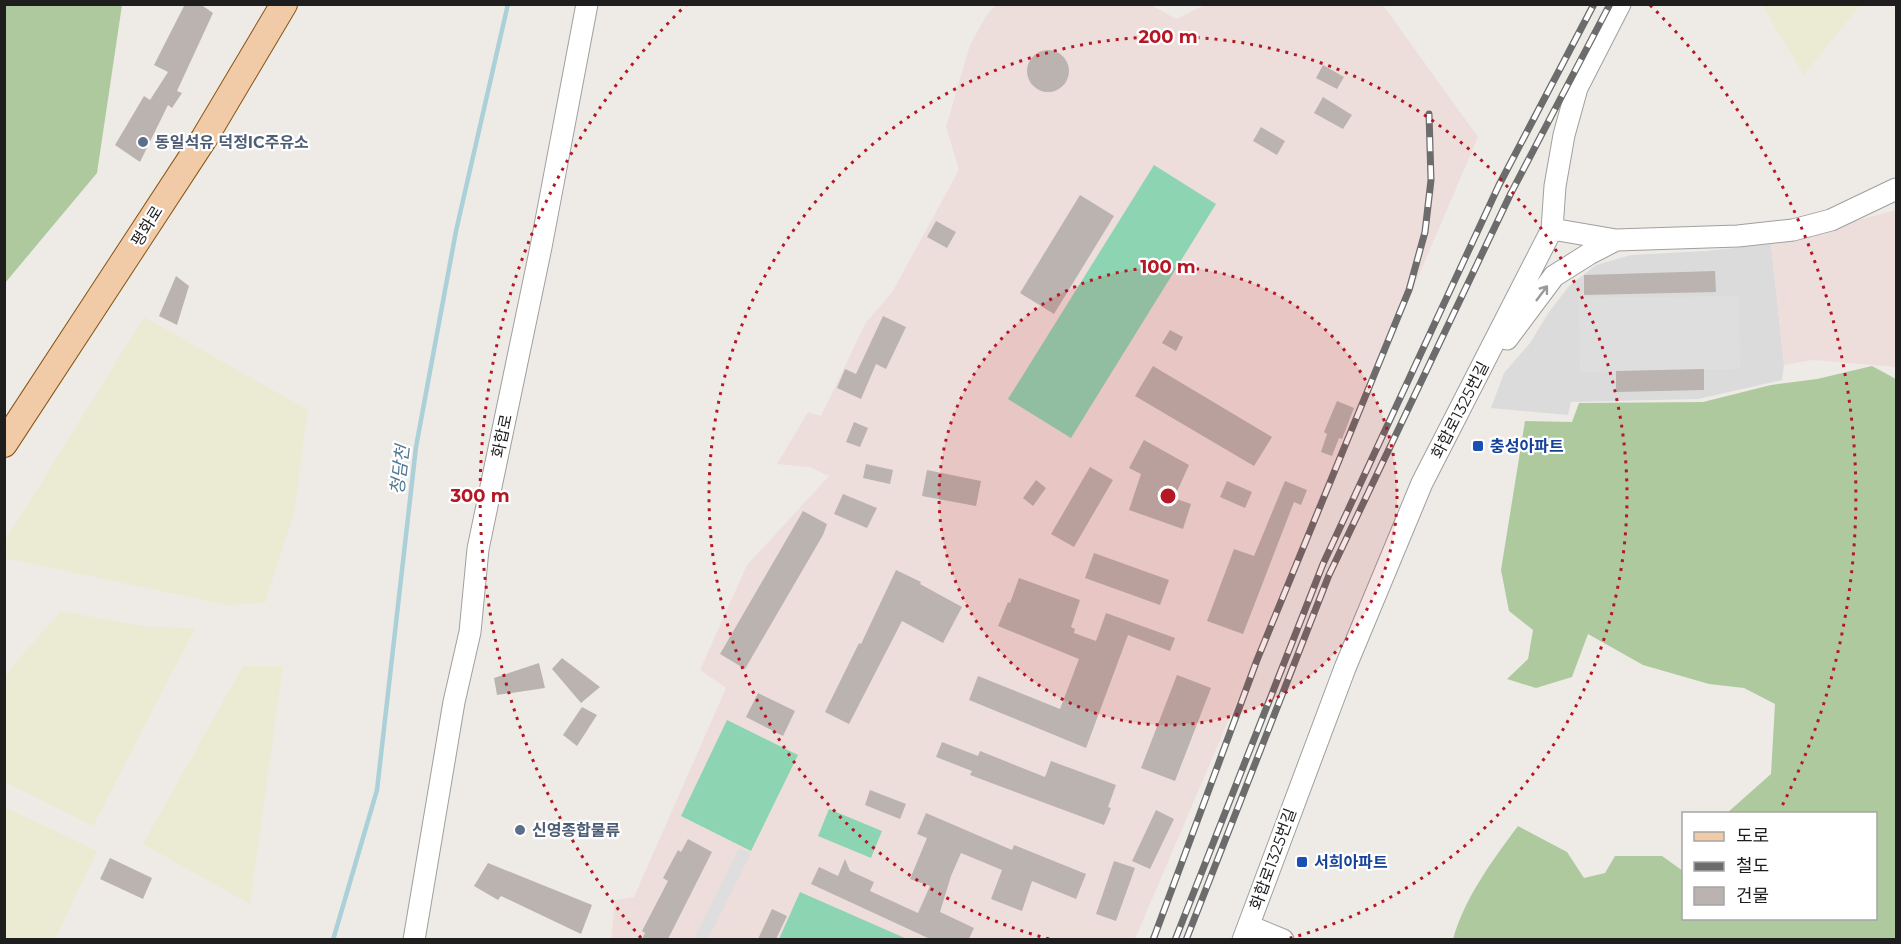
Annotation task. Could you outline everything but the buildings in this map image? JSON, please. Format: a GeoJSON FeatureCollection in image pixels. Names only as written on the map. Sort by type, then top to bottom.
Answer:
{"type":"FeatureCollection","features":[{"type":"Feature","properties":{"kind":"main road","name":"평화로"},"geometry":{"type":"LineString","coordinates":[[4,444],[205,137],[284,4]]}},
{"type":"Feature","properties":{"kind":"street","name":"화합로"},"geometry":{"type":"LineString","coordinates":[[414,939],[453,702],[470,632],[478,549],[541,247],[587,4]]}},
{"type":"Feature","properties":{"kind":"street"},"geometry":{"type":"LineString","coordinates":[[1620,4],[1577,88],[1555,186],[1552,229],[1616,240],[1738,236],[1793,230],[1832,220],[1896,189]]}},
{"type":"Feature","properties":{"kind":"street","name":"화합로1325번길"},"geometry":{"type":"LineString","coordinates":[[1283,939],[1246,933],[1305,770],[1422,483],[1552,229]]}},
{"type":"Feature","properties":{"kind":"street"},"geometry":{"type":"LineString","coordinates":[[1470,390],[1554,276],[1616,240]]}},
{"type":"Feature","properties":{"kind":"shaded area"},"geometry":{"type":"Polygon","coordinates":[[[997,4],[1151,5],[1176,19],[1205,5],[1383,5],[1478,137],[1135,939],[611,940],[615,900],[634,897],[726,688],[700,670],[747,565],[829,476],[809,467],[777,464],[808,412],[821,416],[866,322],[891,294],[959,170],[946,127],[970,45],[986,16],[997,4]]]}},
{"type":"Feature","properties":{"kind":"shaded area"},"geometry":{"type":"Polygon","coordinates":[[[1896,210],[1896,367],[1813,360],[1784,365],[1771,244],[1896,210]]]}},
{"type":"Feature","properties":{"kind":"shaded area"},"geometry":{"type":"Polygon","coordinates":[[[1771,244],[1784,365],[1782,380],[1698,399],[1571,402],[1568,415],[1491,408],[1504,373],[1530,343],[1549,312],[1569,286],[1596,265],[1631,255],[1706,251],[1771,244]]]}},
{"type":"Feature","properties":{"kind":"shaded area"},"geometry":{"type":"Polygon","coordinates":[[[1739,296],[1740,369],[1580,372],[1579,298],[1739,296]]]}},
{"type":"Feature","properties":{"kind":"shaded area"},"geometry":{"type":"Polygon","coordinates":[[[739,848],[751,853],[708,939],[694,939],[739,848]]]}},
{"type":"Feature","properties":{"kind":"green space"},"geometry":{"type":"Polygon","coordinates":[[[5,4],[122,5],[97,173],[5,283],[5,4]]]}},
{"type":"Feature","properties":{"kind":"green space"},"geometry":{"type":"Polygon","coordinates":[[[1762,5],[1860,5],[1804,75],[1762,5]]]}},
{"type":"Feature","properties":{"kind":"green space"},"geometry":{"type":"Polygon","coordinates":[[[1154,165],[1216,204],[1071,438],[1008,399],[1154,165]]]}},
{"type":"Feature","properties":{"kind":"green space"},"geometry":{"type":"Polygon","coordinates":[[[144,317],[308,410],[294,513],[265,603],[227,605],[5,558],[5,541],[144,317]]]}},
{"type":"Feature","properties":{"kind":"green space"},"geometry":{"type":"Polygon","coordinates":[[[1872,366],[1896,379],[1896,939],[1453,939],[1472,894],[1518,826],[1567,852],[1584,878],[1605,873],[1615,856],[1662,856],[1682,870],[1682,920],[1877,920],[1877,812],[1728,812],[1771,774],[1775,704],[1744,688],[1709,684],[1643,665],[1588,634],[1572,677],[1536,688],[1507,679],[1528,659],[1533,630],[1509,611],[1501,570],[1525,421],[1572,422],[1579,403],[1703,402],[1771,385],[1817,379],[1872,366]]]}},
{"type":"Feature","properties":{"kind":"green space"},"geometry":{"type":"Polygon","coordinates":[[[61,611],[148,627],[195,628],[93,826],[5,782],[5,678],[14,664],[61,611]]]}},
{"type":"Feature","properties":{"kind":"green space"},"geometry":{"type":"Polygon","coordinates":[[[243,666],[283,666],[250,904],[143,844],[243,666]]]}},
{"type":"Feature","properties":{"kind":"green space"},"geometry":{"type":"Polygon","coordinates":[[[727,720],[798,755],[751,851],[681,816],[727,720]]]}},
{"type":"Feature","properties":{"kind":"green space"},"geometry":{"type":"Polygon","coordinates":[[[5,807],[97,851],[55,939],[5,939],[5,807]]]}},
{"type":"Feature","properties":{"kind":"green space"},"geometry":{"type":"Polygon","coordinates":[[[829,809],[882,831],[871,858],[818,836],[829,809]]]}},
{"type":"Feature","properties":{"kind":"green space"},"geometry":{"type":"Polygon","coordinates":[[[800,892],[907,939],[779,939],[800,892]]]}},
{"type":"Feature","properties":{"kind":"waterway","name":"청담천"},"geometry":{"type":"LineString","coordinates":[[333,940],[377,790],[416,447],[456,231],[508,4]]}},
{"type":"Feature","properties":{"kind":"railway"},"geometry":{"type":"LineString","coordinates":[[1175,940],[1323,564],[1499,185],[1594,4]]}},
{"type":"Feature","properties":{"kind":"railway"},"geometry":{"type":"LineString","coordinates":[[1186,940],[1329,575],[1511,193],[1610,4]]}},
{"type":"Feature","properties":{"kind":"railway"},"geometry":{"type":"LineString","coordinates":[[1153,940],[1257,660],[1409,290],[1425,232],[1431,180],[1429,114]]}},
{"type":"Feature","properties":{"kind":"place","name":"동일석유 덕정IC주유소"},"geometry":{"type":"Point","coordinates":[143,142]}},
{"type":"Feature","properties":{"kind":"place","name":"충성아파트"},"geometry":{"type":"Point","coordinates":[1478,446]}},
{"type":"Feature","properties":{"kind":"place","name":"신영종합물류"},"geometry":{"type":"Point","coordinates":[520,830]}},
{"type":"Feature","properties":{"kind":"place","name":"서희아파트"},"geometry":{"type":"Point","coordinates":[1302,862]}}]}
